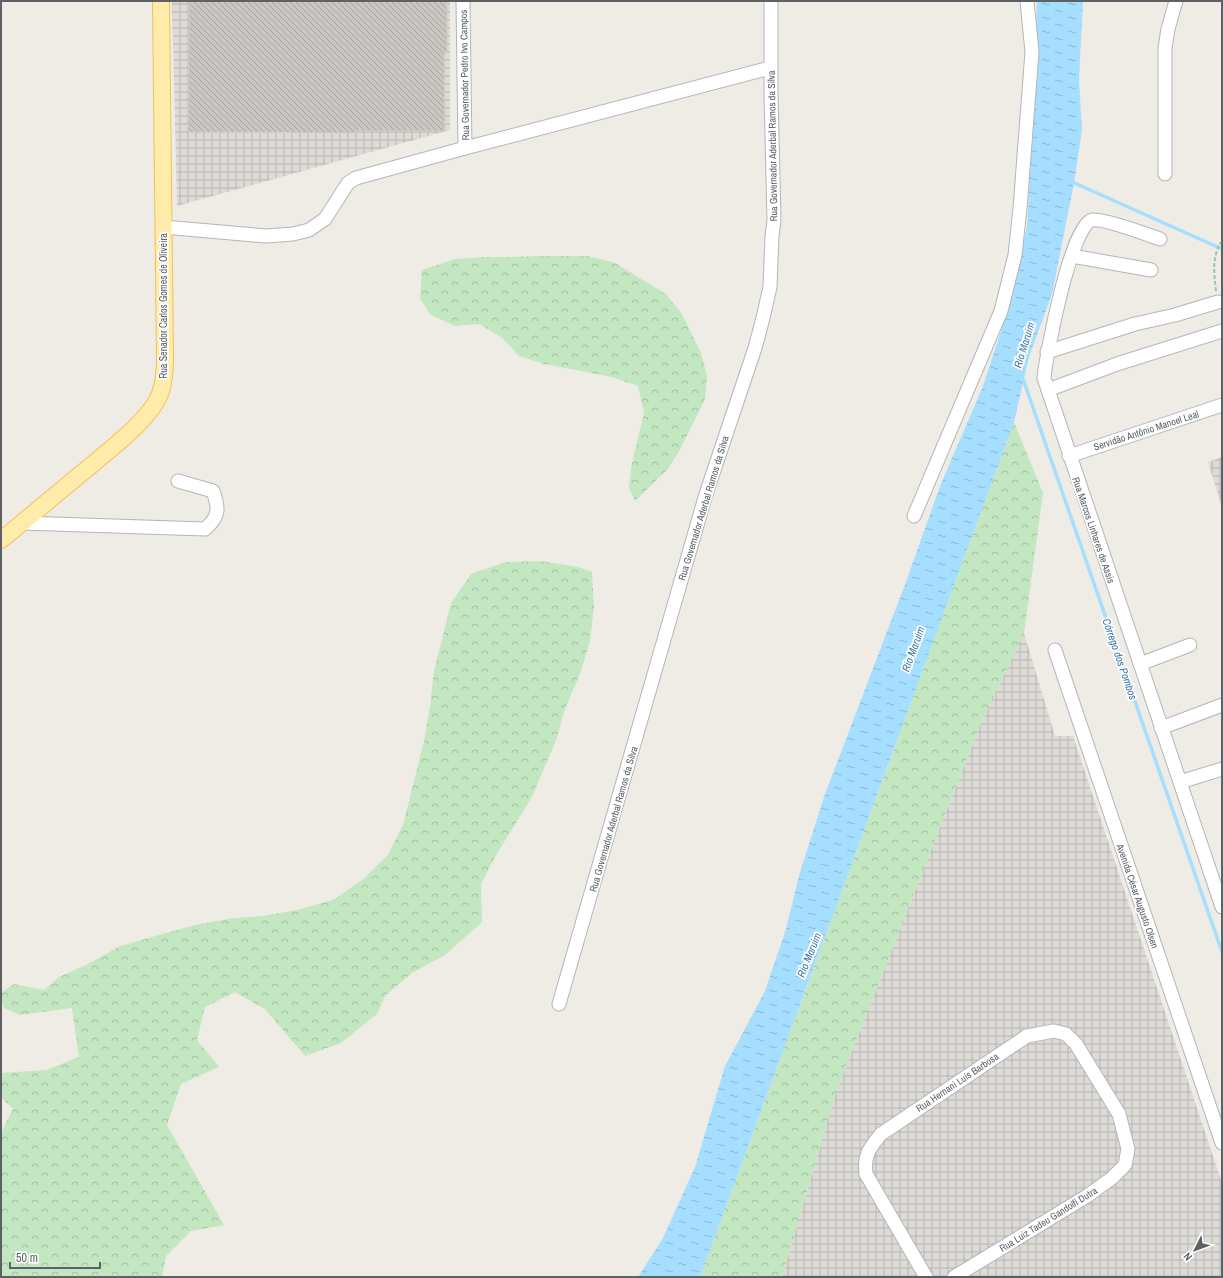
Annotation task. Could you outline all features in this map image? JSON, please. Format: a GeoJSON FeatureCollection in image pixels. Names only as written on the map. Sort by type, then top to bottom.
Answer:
{"type":"FeatureCollection","features":[{"type":"Feature","properties":{"kind":"main road","name":"Rua Senador Carlos Gomes de Oliveira"},"geometry":{"type":"LineString","coordinates":[[1,540],[123,438],[149,412],[162,392],[165,361],[161,1]]}},
{"type":"Feature","properties":{"kind":"street","name":"Rua Governador Pedro Ivo Campos"},"geometry":{"type":"LineString","coordinates":[[463,1],[465,148]]}},
{"type":"Feature","properties":{"kind":"street","name":"Rua Governador Aderbal Ramos da Silva"},"geometry":{"type":"LineString","coordinates":[[560,1004],[700,514],[755,348],[770,287],[774,220],[770,68],[771,1]]}},
{"type":"Feature","properties":{"kind":"street"},"geometry":{"type":"LineString","coordinates":[[914,516],[1001,311],[1015,255],[1032,52],[1027,1]]}},
{"type":"Feature","properties":{"kind":"street"},"geometry":{"type":"LineString","coordinates":[[1165,174],[1165,48],[1168,28],[1176,1]]}},
{"type":"Feature","properties":{"kind":"street"},"geometry":{"type":"LineString","coordinates":[[164,227],[266,236],[293,234],[309,230],[325,219],[348,183],[356,178],[770,68]]}},
{"type":"Feature","properties":{"kind":"street","name":"Rua Marcos Linhares de Assis"},"geometry":{"type":"LineString","coordinates":[[1160,238],[1102,220],[1092,220],[1083,229],[1064,280],[1047,352],[1044,378],[1222,907]]}},
{"type":"Feature","properties":{"kind":"street"},"geometry":{"type":"LineString","coordinates":[[1072,256],[1151,270]]}},
{"type":"Feature","properties":{"kind":"street"},"geometry":{"type":"LineString","coordinates":[[1047,352],[1135,324],[1175,315],[1218,302]]}},
{"type":"Feature","properties":{"kind":"street"},"geometry":{"type":"LineString","coordinates":[[1048,390],[1117,364],[1222,331]]}},
{"type":"Feature","properties":{"kind":"street","name":"Servidão Antônio Manoel Leal"},"geometry":{"type":"LineString","coordinates":[[1069,456],[1222,405]]}},
{"type":"Feature","properties":{"kind":"street"},"geometry":{"type":"LineString","coordinates":[[22,523],[205,529],[213,522],[218,506],[213,491],[178,481]]}},
{"type":"Feature","properties":{"kind":"street"},"geometry":{"type":"LineString","coordinates":[[1140,664],[1190,645]]}},
{"type":"Feature","properties":{"kind":"street","name":"Avenida César Augusto Olsen"},"geometry":{"type":"LineString","coordinates":[[1055,650],[1222,1143]]}},
{"type":"Feature","properties":{"kind":"street"},"geometry":{"type":"LineString","coordinates":[[1161,728],[1222,705]]}},
{"type":"Feature","properties":{"kind":"street"},"geometry":{"type":"LineString","coordinates":[[1180,782],[1222,769]]}},
{"type":"Feature","properties":{"kind":"street","name":"Rua Hernani Luís Barbosa"},"geometry":{"type":"LineString","coordinates":[[926,1277],[866,1174],[865,1162],[870,1148],[881,1134],[1027,1036],[1054,1031],[1066,1034],[1076,1044],[1120,1114],[1128,1149]]}},
{"type":"Feature","properties":{"kind":"street","name":"Rua Luiz Tadeu Gandolfi Dutra"},"geometry":{"type":"LineString","coordinates":[[954,1277],[1087,1196],[1112,1178],[1125,1165],[1128,1149]]}},
{"type":"Feature","properties":{"kind":"path"},"geometry":{"type":"LineString","coordinates":[[1218,302],[1214,272],[1215,253],[1221,243]]}},
{"type":"Feature","properties":{"kind":"shaded area"},"geometry":{"type":"Polygon","coordinates":[[[172,1],[450,1],[450,130],[177,206],[172,1]]]}},
{"type":"Feature","properties":{"kind":"shaded area"},"geometry":{"type":"Polygon","coordinates":[[[1222,457],[1222,507],[1208,462],[1222,457]]]}},
{"type":"Feature","properties":{"kind":"shaded area"},"geometry":{"type":"Polygon","coordinates":[[[1024,633],[1055,736],[1073,736],[1222,1183],[1222,1277],[782,1277],[836,1092],[981,723],[1024,633]]]}},
{"type":"Feature","properties":{"kind":"green space"},"geometry":{"type":"Polygon","coordinates":[[[588,256],[615,263],[666,294],[682,314],[701,353],[707,376],[705,399],[680,450],[667,470],[635,501],[629,488],[632,463],[644,413],[638,386],[612,377],[544,364],[519,356],[502,338],[480,324],[455,326],[431,315],[420,299],[422,270],[455,259],[588,256]]]}},
{"type":"Feature","properties":{"kind":"green space"},"geometry":{"type":"Polygon","coordinates":[[[1014,422],[1043,493],[1024,633],[981,723],[836,1092],[782,1277],[700,1277],[1014,422]]]}},
{"type":"Feature","properties":{"kind":"green space"},"geometry":{"type":"Polygon","coordinates":[[[541,561],[578,567],[592,572],[594,607],[590,641],[580,674],[565,709],[556,740],[532,797],[496,855],[481,884],[482,922],[445,955],[412,973],[385,996],[377,1014],[341,1043],[305,1056],[265,1009],[235,992],[205,1007],[197,1040],[219,1067],[181,1084],[167,1125],[224,1225],[191,1231],[166,1256],[162,1277],[1,1277],[1,1133],[13,1109],[1,1097],[1,1073],[46,1070],[79,1057],[72,1008],[20,1015],[4,1008],[1,1001],[1,993],[14,984],[44,990],[59,977],[90,963],[120,946],[195,925],[297,910],[333,900],[362,880],[387,856],[403,825],[424,741],[434,671],[451,603],[471,574],[506,562],[541,561]]]}},
{"type":"Feature","properties":{"kind":"water","name":"Rio Maruim"},"geometry":{"type":"Polygon","coordinates":[[[1037,1],[1083,1],[1079,80],[1082,130],[1074,183],[1052,294],[1029,357],[1014,422],[700,1277],[638,1277],[663,1238],[695,1167],[725,1066],[765,991],[786,929],[800,872],[825,794],[906,582],[940,486],[983,386],[1003,325],[1015,282],[1027,226],[1032,142],[1037,1]]]}},
{"type":"Feature","properties":{"kind":"building"},"geometry":{"type":"Polygon","coordinates":[[[189,1],[447,1],[447,53],[444,53],[445,131],[356,131],[356,133],[188,132],[189,1]]]}},
{"type":"Feature","properties":{"kind":"waterway"},"geometry":{"type":"LineString","coordinates":[[1070,181],[1222,249]]}},
{"type":"Feature","properties":{"kind":"waterway","name":"Córrego dos Pombos"},"geometry":{"type":"LineString","coordinates":[[1023,379],[1222,952]]}}]}
